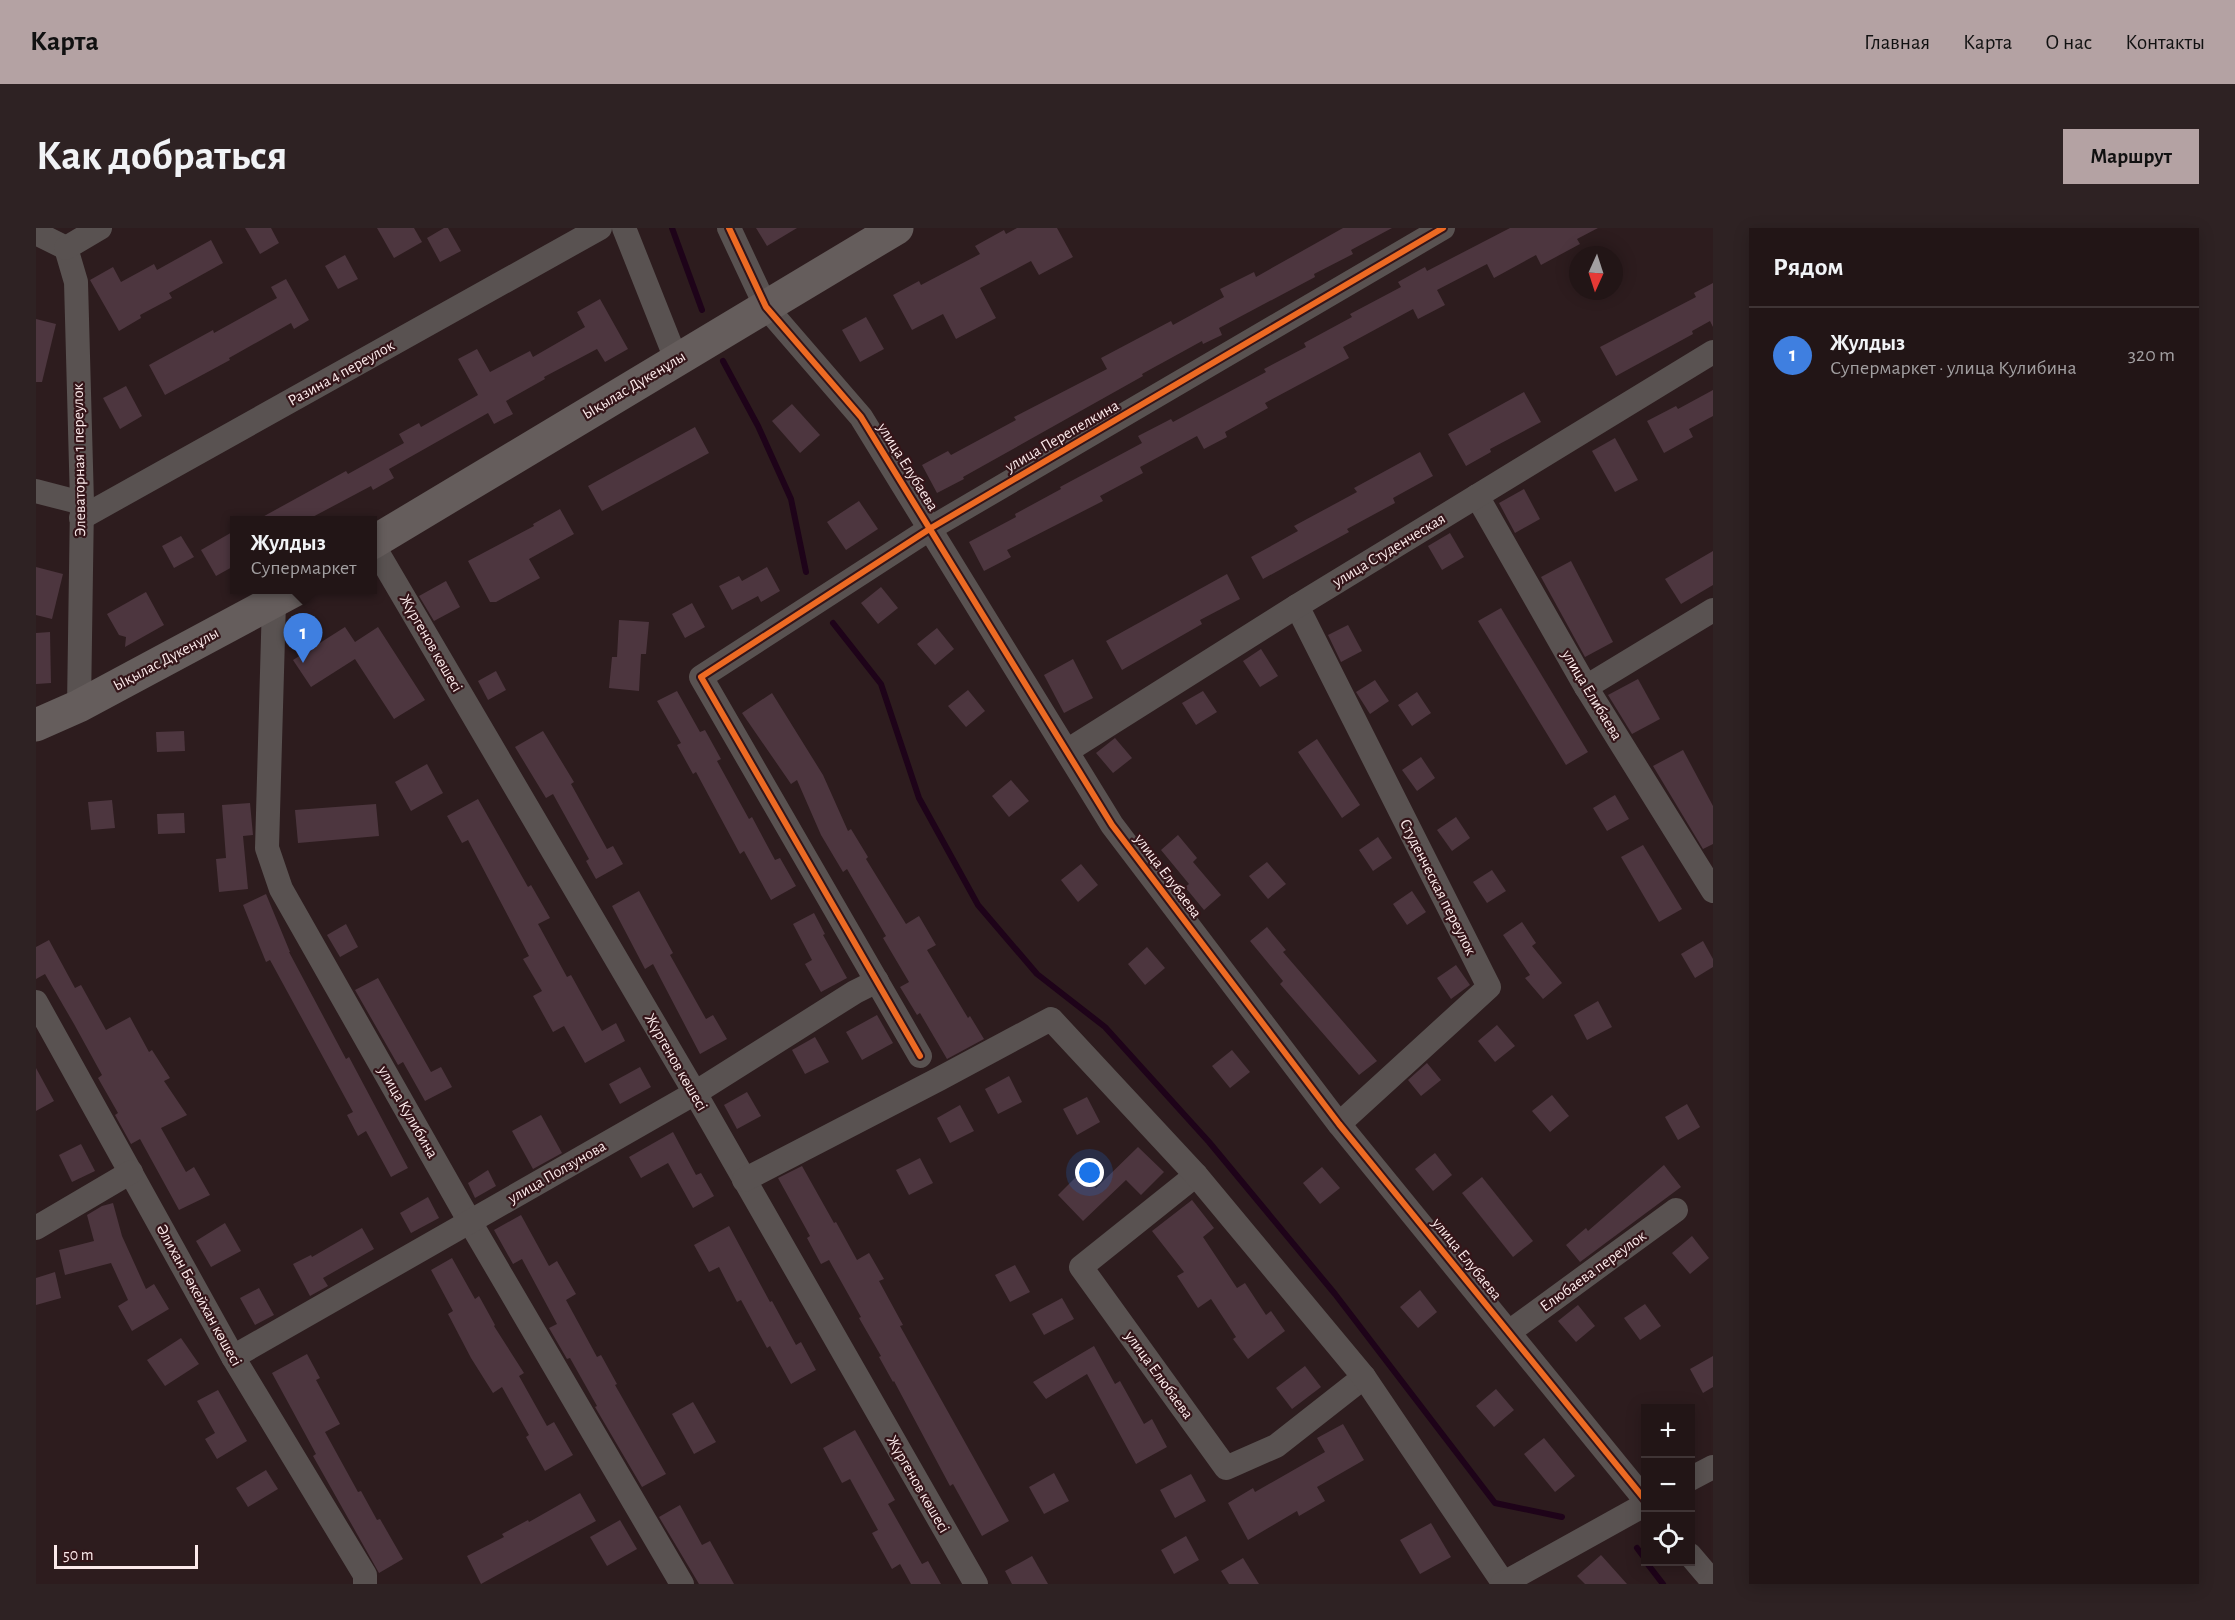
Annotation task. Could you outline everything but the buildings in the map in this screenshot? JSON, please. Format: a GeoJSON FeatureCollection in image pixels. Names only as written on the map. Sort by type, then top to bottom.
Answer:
{"type":"FeatureCollection","features":[{"type":"Feature","properties":{"kind":"street"},"geometry":{"type":"LineString","coordinates":[[36,233],[66,248],[100,228]]}},
{"type":"Feature","properties":{"kind":"street","name":"Разина 4 переулок"},"geometry":{"type":"LineString","coordinates":[[81,510],[600,228]]}},
{"type":"Feature","properties":{"kind":"street"},"geometry":{"type":"LineString","coordinates":[[624,228],[676,359]]}},
{"type":"Feature","properties":{"kind":"street","name":"улица Елубаева"},"geometry":{"type":"LineString","coordinates":[[729,228],[766,307],[861,417],[1112,825],[1339,1124],[1641,1496]]}},
{"type":"Feature","properties":{"kind":"street","name":"Ықылас Дүкенұлы"},"geometry":{"type":"LineString","coordinates":[[377,540],[897,228]]}},
{"type":"Feature","properties":{"kind":"street","name":"улица Перепелкина"},"geometry":{"type":"LineString","coordinates":[[877,981],[701,677],[931,528],[1443,228]]}},
{"type":"Feature","properties":{"kind":"street","name":"Элеваторная 1 переулок"},"geometry":{"type":"LineString","coordinates":[[66,248],[76,282],[81,510],[79,706]]}},
{"type":"Feature","properties":{"kind":"street","name":"улица Студенческая"},"geometry":{"type":"LineString","coordinates":[[1067,751],[1297,606],[1713,352]]}},
{"type":"Feature","properties":{"kind":"street"},"geometry":{"type":"LineString","coordinates":[[36,491],[81,510]]}},
{"type":"Feature","properties":{"kind":"street","name":"улица Елибаева"},"geometry":{"type":"LineString","coordinates":[[1477,496],[1586,687],[1710,878]]}},
{"type":"Feature","properties":{"kind":"street","name":"Жүргенов көшесі"},"geometry":{"type":"LineString","coordinates":[[377,552],[695,1093],[976,1584]]}},
{"type":"Feature","properties":{"kind":"street","name":"Ықылас Дүкенұлы"},"geometry":{"type":"LineString","coordinates":[[36,725],[79,706],[284,596]]}},
{"type":"Feature","properties":{"kind":"street","name":"улица Кулибина"},"geometry":{"type":"LineString","coordinates":[[284,596],[267,848],[281,889],[470,1222],[682,1584]]}},
{"type":"Feature","properties":{"kind":"street","name":"Студенческая переулок"},"geometry":{"type":"LineString","coordinates":[[1297,606],[1489,987],[1339,1124]]}},
{"type":"Feature","properties":{"kind":"street"},"geometry":{"type":"LineString","coordinates":[[1586,687],[1713,610]]}},
{"type":"Feature","properties":{"kind":"street"},"geometry":{"type":"LineString","coordinates":[[877,981],[920,1056]]}},
{"type":"Feature","properties":{"kind":"street","name":"улица Ползунова"},"geometry":{"type":"LineString","coordinates":[[233,1357],[695,1093],[855,992],[877,981]]}},
{"type":"Feature","properties":{"kind":"street","name":"Әлихан Бөкейхан көшесі"},"geometry":{"type":"LineString","coordinates":[[36,1002],[233,1357],[365,1575],[365,1584]]}},
{"type":"Feature","properties":{"kind":"street"},"geometry":{"type":"LineString","coordinates":[[744,1180],[939,1080],[1051,1019],[1196,1175],[1364,1377],[1503,1584],[1641,1505]]}},
{"type":"Feature","properties":{"kind":"street"},"geometry":{"type":"LineString","coordinates":[[36,1228],[130,1172]]}},
{"type":"Feature","properties":{"kind":"street","name":"улица Елюбаева"},"geometry":{"type":"LineString","coordinates":[[1196,1175],[1081,1267],[1226,1468],[1276,1446],[1364,1377]]}},
{"type":"Feature","properties":{"kind":"street","name":"Елюбаева переулок"},"geometry":{"type":"LineString","coordinates":[[1509,1332],[1676,1210]]}},
{"type":"Feature","properties":{"kind":"street"},"geometry":{"type":"LineString","coordinates":[[1695,1476],[1713,1467]]}},
{"type":"Feature","properties":{"kind":"street"},"geometry":{"type":"LineString","coordinates":[[1695,1561],[1713,1582]]}},
{"type":"Feature","properties":{"kind":"waterway"},"geometry":{"type":"LineString","coordinates":[[672,228],[702,310]]}},
{"type":"Feature","properties":{"kind":"waterway"},"geometry":{"type":"LineString","coordinates":[[723,361],[758,426],[791,499],[806,572]]}},
{"type":"Feature","properties":{"kind":"waterway"},"geometry":{"type":"LineString","coordinates":[[833,623],[881,684],[919,798],[978,905],[1037,974],[1105,1027],[1209,1142],[1335,1294],[1495,1503],[1562,1517]]}},
{"type":"Feature","properties":{"kind":"waterway"},"geometry":{"type":"LineString","coordinates":[[1637,1548],[1641,1553]]}},
{"type":"Feature","properties":{"kind":"waterway"},"geometry":{"type":"LineString","coordinates":[[1649,1566],[1663,1584]]}},
{"type":"Feature","properties":{"kind":"cycle path"},"geometry":{"type":"LineString","coordinates":[[729,228],[766,307],[861,417],[1112,825],[1339,1124],[1641,1495]]}},
{"type":"Feature","properties":{"kind":"cycle path"},"geometry":{"type":"LineString","coordinates":[[920,1056],[701,677],[931,528],[1443,228]]}},
{"type":"Feature","properties":{"kind":"place","name":"Жулдыз"},"geometry":{"type":"Point","coordinates":[303,663]}}]}
